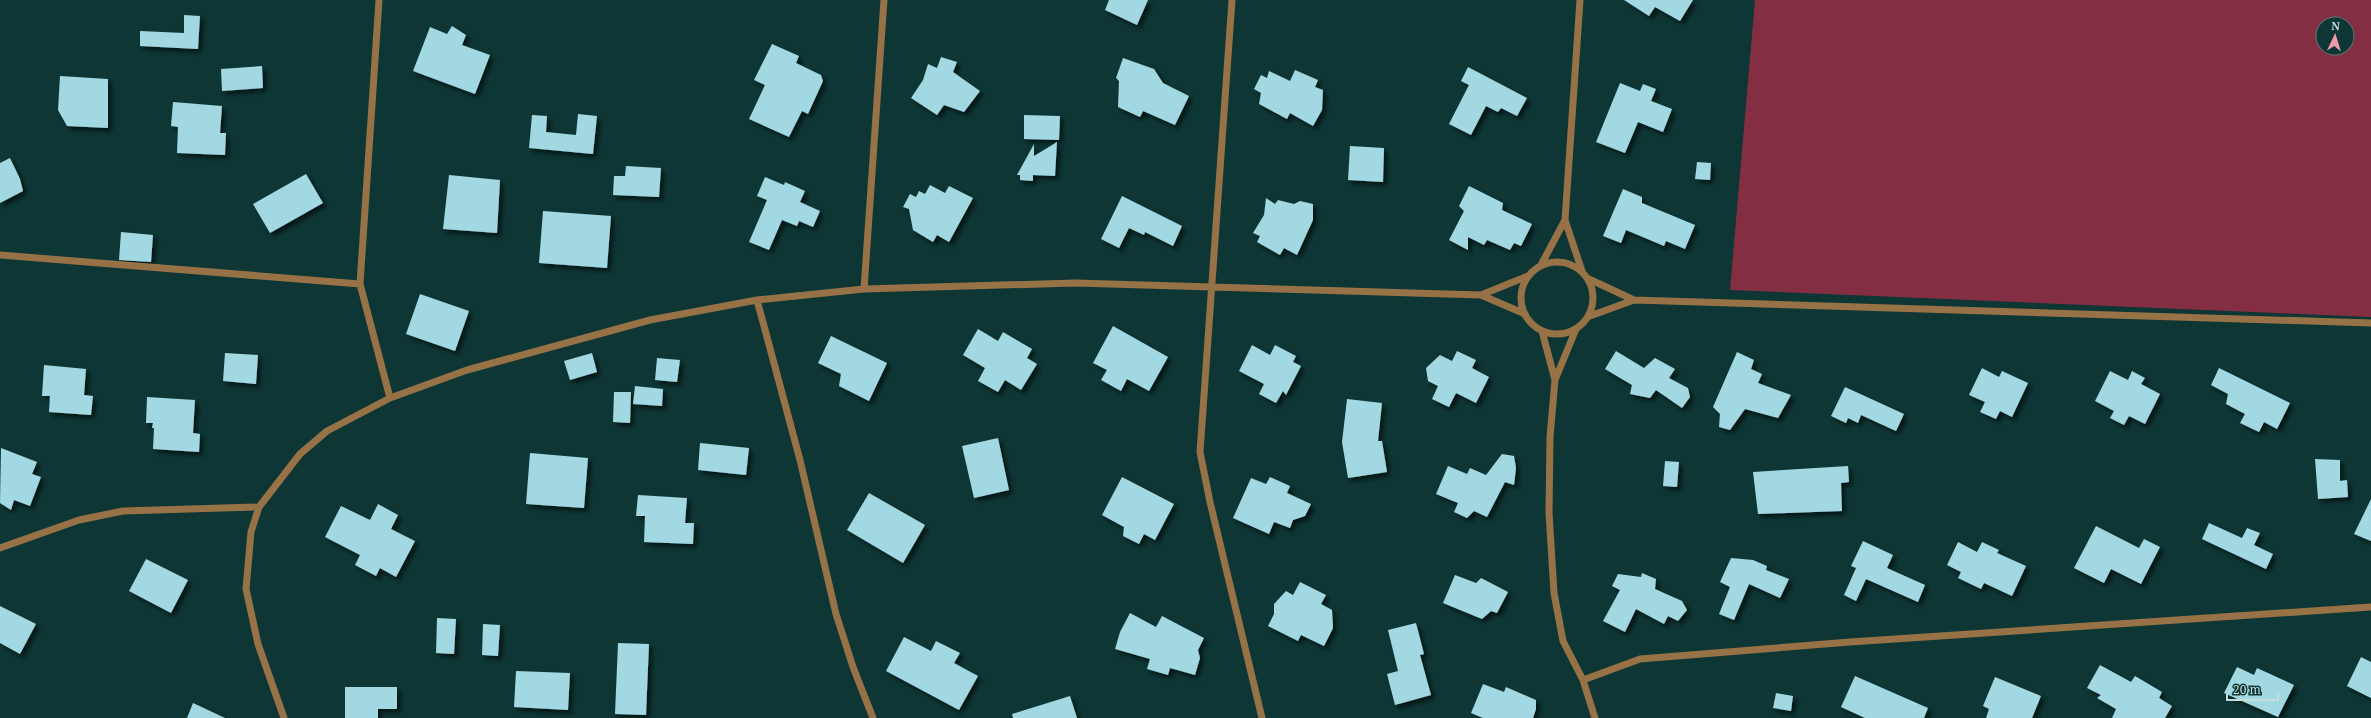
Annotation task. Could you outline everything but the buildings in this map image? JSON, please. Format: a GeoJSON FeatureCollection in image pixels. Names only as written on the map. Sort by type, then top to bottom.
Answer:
{"type":"FeatureCollection","features":[{"type":"Feature","properties":{"kind":"lane"},"geometry":{"type":"LineString","coordinates":[[379,0],[360,284],[390,398]]}},
{"type":"Feature","properties":{"kind":"lane"},"geometry":{"type":"LineString","coordinates":[[864,289],[884,0]]}},
{"type":"Feature","properties":{"kind":"lane"},"geometry":{"type":"LineString","coordinates":[[1232,0],[1213,288],[1200,435],[1202,466],[1262,718]]}},
{"type":"Feature","properties":{"kind":"lane"},"geometry":{"type":"LineString","coordinates":[[1580,0],[1565,220],[1582,271]]}},
{"type":"Feature","properties":{"kind":"lane"},"geometry":{"type":"LineString","coordinates":[[1481,295],[1528,276],[1541,265],[1565,220]]}},
{"type":"Feature","properties":{"kind":"lane"},"geometry":{"type":"LineString","coordinates":[[0,255],[360,284]]}},
{"type":"Feature","properties":{"kind":"lane"},"geometry":{"type":"LineString","coordinates":[[1541,265],[1552,262],[1564,262],[1582,271],[1589,279],[1593,289],[1594,299],[1590,316]]}},
{"type":"Feature","properties":{"kind":"lane"},"geometry":{"type":"LineString","coordinates":[[1528,276],[1521,291],[1521,303],[1525,314],[1532,324],[1542,331],[1554,334],[1565,333],[1576,329],[1590,316],[1634,300],[2371,323]]}},
{"type":"Feature","properties":{"kind":"lane"},"geometry":{"type":"LineString","coordinates":[[1589,279],[1634,300]]}},
{"type":"Feature","properties":{"kind":"lane"},"geometry":{"type":"LineString","coordinates":[[284,718],[258,644],[246,590],[251,532],[259,507],[293,462],[317,439],[343,421],[390,398],[467,370],[650,320],[757,300],[864,289],[1075,283],[1481,295],[1525,314]]}},
{"type":"Feature","properties":{"kind":"lane"},"geometry":{"type":"LineString","coordinates":[[757,300],[800,460],[836,614],[853,667],[873,718]]}},
{"type":"Feature","properties":{"kind":"lane"},"geometry":{"type":"LineString","coordinates":[[1576,329],[1555,380],[1550,437],[1549,513],[1554,593],[1563,641],[1583,680],[1595,718]]}},
{"type":"Feature","properties":{"kind":"lane"},"geometry":{"type":"LineString","coordinates":[[1542,331],[1555,380]]}},
{"type":"Feature","properties":{"kind":"lane"},"geometry":{"type":"LineString","coordinates":[[0,548],[79,520],[123,511],[259,507]]}},
{"type":"Feature","properties":{"kind":"lane"},"geometry":{"type":"LineString","coordinates":[[1583,680],[1640,660],[1858,641],[2371,607]]}},
{"type":"Feature","properties":{"kind":"shaded area"},"geometry":{"type":"Polygon","coordinates":[[[1755,0],[2371,0],[2371,317],[1730,290],[1755,0]]]}}]}
